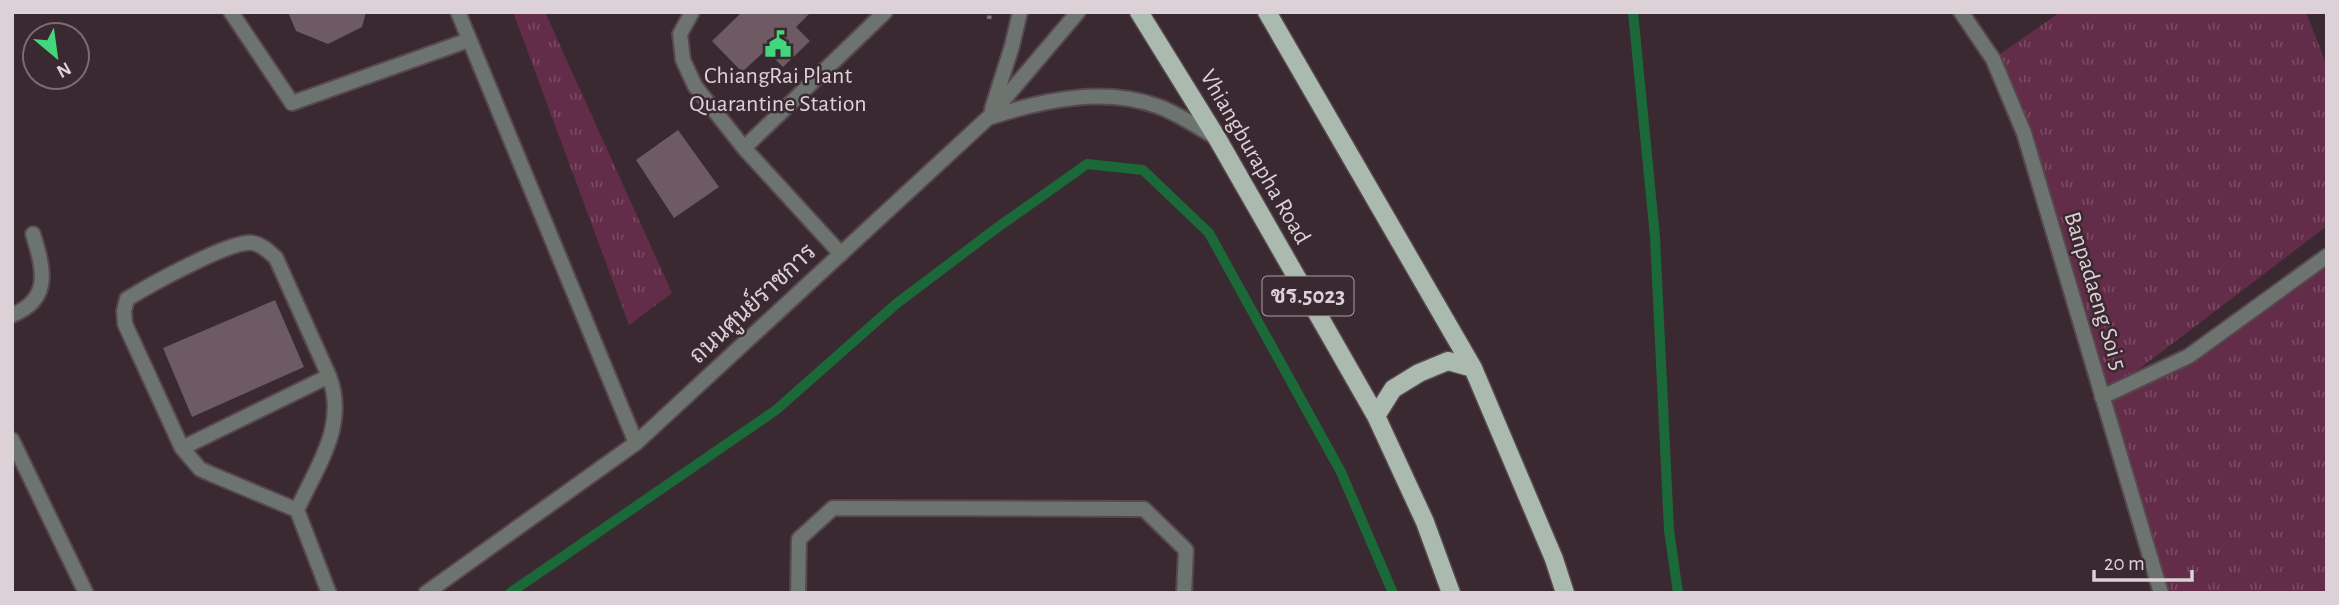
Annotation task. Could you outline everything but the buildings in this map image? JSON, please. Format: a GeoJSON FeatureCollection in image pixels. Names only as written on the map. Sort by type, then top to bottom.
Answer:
{"type":"FeatureCollection","features":[{"type":"Feature","properties":{"kind":"main road","name":"Vhiangburapha Road"},"geometry":{"type":"LineString","coordinates":[[1139,12],[1217,138],[1376,415],[1424,522],[1451,593]]}},
{"type":"Feature","properties":{"kind":"main road"},"geometry":{"type":"LineString","coordinates":[[1267,12],[1473,368],[1554,559],[1565,593]]}},
{"type":"Feature","properties":{"kind":"main road"},"geometry":{"type":"LineString","coordinates":[[1376,415],[1393,389],[1419,373],[1448,361],[1473,368]]}},
{"type":"Feature","properties":{"kind":"street"},"geometry":{"type":"LineString","coordinates":[[231,12],[292,103],[469,40]]}},
{"type":"Feature","properties":{"kind":"street"},"geometry":{"type":"LineString","coordinates":[[458,12],[636,443]]}},
{"type":"Feature","properties":{"kind":"street"},"geometry":{"type":"LineString","coordinates":[[692,12],[680,34],[683,60],[695,86],[744,148],[841,254]]}},
{"type":"Feature","properties":{"kind":"street"},"geometry":{"type":"LineString","coordinates":[[744,148],[885,12]]}},
{"type":"Feature","properties":{"kind":"street"},"geometry":{"type":"LineString","coordinates":[[989,117],[1020,12]]}},
{"type":"Feature","properties":{"kind":"street","name":"ถนนศูนย์ราชการ"},"geometry":{"type":"LineString","coordinates":[[426,593],[636,443],[989,117],[1078,12]]}},
{"type":"Feature","properties":{"kind":"street"},"geometry":{"type":"LineString","coordinates":[[1278,12],[1279,33]]}},
{"type":"Feature","properties":{"kind":"street","name":"Banpadaeng Soi 5"},"geometry":{"type":"LineString","coordinates":[[1961,12],[1993,59],[2024,133],[2161,593]]}},
{"type":"Feature","properties":{"kind":"street"},"geometry":{"type":"LineString","coordinates":[[989,117],[1035,103],[1113,97],[1135,99],[1160,106],[1217,138]]}},
{"type":"Feature","properties":{"kind":"street"},"geometry":{"type":"LineString","coordinates":[[12,315],[23,311],[35,299],[41,286],[43,268],[33,234]]}},
{"type":"Feature","properties":{"kind":"street"},"geometry":{"type":"LineString","coordinates":[[297,510],[200,468],[182,448],[125,324],[124,310],[127,299],[228,247],[254,243],[276,258],[333,388],[337,416],[335,424],[297,510],[329,593]]}},
{"type":"Feature","properties":{"kind":"street"},"geometry":{"type":"LineString","coordinates":[[2102,397],[2189,356],[2327,256]]}},
{"type":"Feature","properties":{"kind":"street"},"geometry":{"type":"LineString","coordinates":[[182,448],[329,376]]}},
{"type":"Feature","properties":{"kind":"street"},"geometry":{"type":"LineString","coordinates":[[12,440],[86,593]]}},
{"type":"Feature","properties":{"kind":"street"},"geometry":{"type":"LineString","coordinates":[[798,593],[799,539],[833,508],[1144,509],[1186,550],[1184,593]]}},
{"type":"Feature","properties":{"kind":"path"},"geometry":{"type":"LineString","coordinates":[[989,19],[990,12]]}},
{"type":"Feature","properties":{"kind":"green space"},"geometry":{"type":"Polygon","coordinates":[[[513,12],[545,12],[672,293],[629,325],[513,12]]]}},
{"type":"Feature","properties":{"kind":"green space"},"geometry":{"type":"Polygon","coordinates":[[[2060,12],[2306,12],[2327,66],[2327,226],[2106,394],[2189,356],[2327,256],[2327,593],[2161,593],[2102,397],[1993,59],[2060,12]]]}},
{"type":"Feature","properties":{"kind":"waterway"},"geometry":{"type":"LineString","coordinates":[[1633,12],[1655,237],[1669,530],[1678,593]]}},
{"type":"Feature","properties":{"kind":"waterway"},"geometry":{"type":"LineString","coordinates":[[510,593],[776,410],[896,304],[1087,164],[1143,170],[1209,233],[1341,472],[1393,593]]}},
{"type":"Feature","properties":{"kind":"place","name":"ChiangRai Plant Quarantine Station"},"geometry":{"type":"Point","coordinates":[778,44]}}]}
